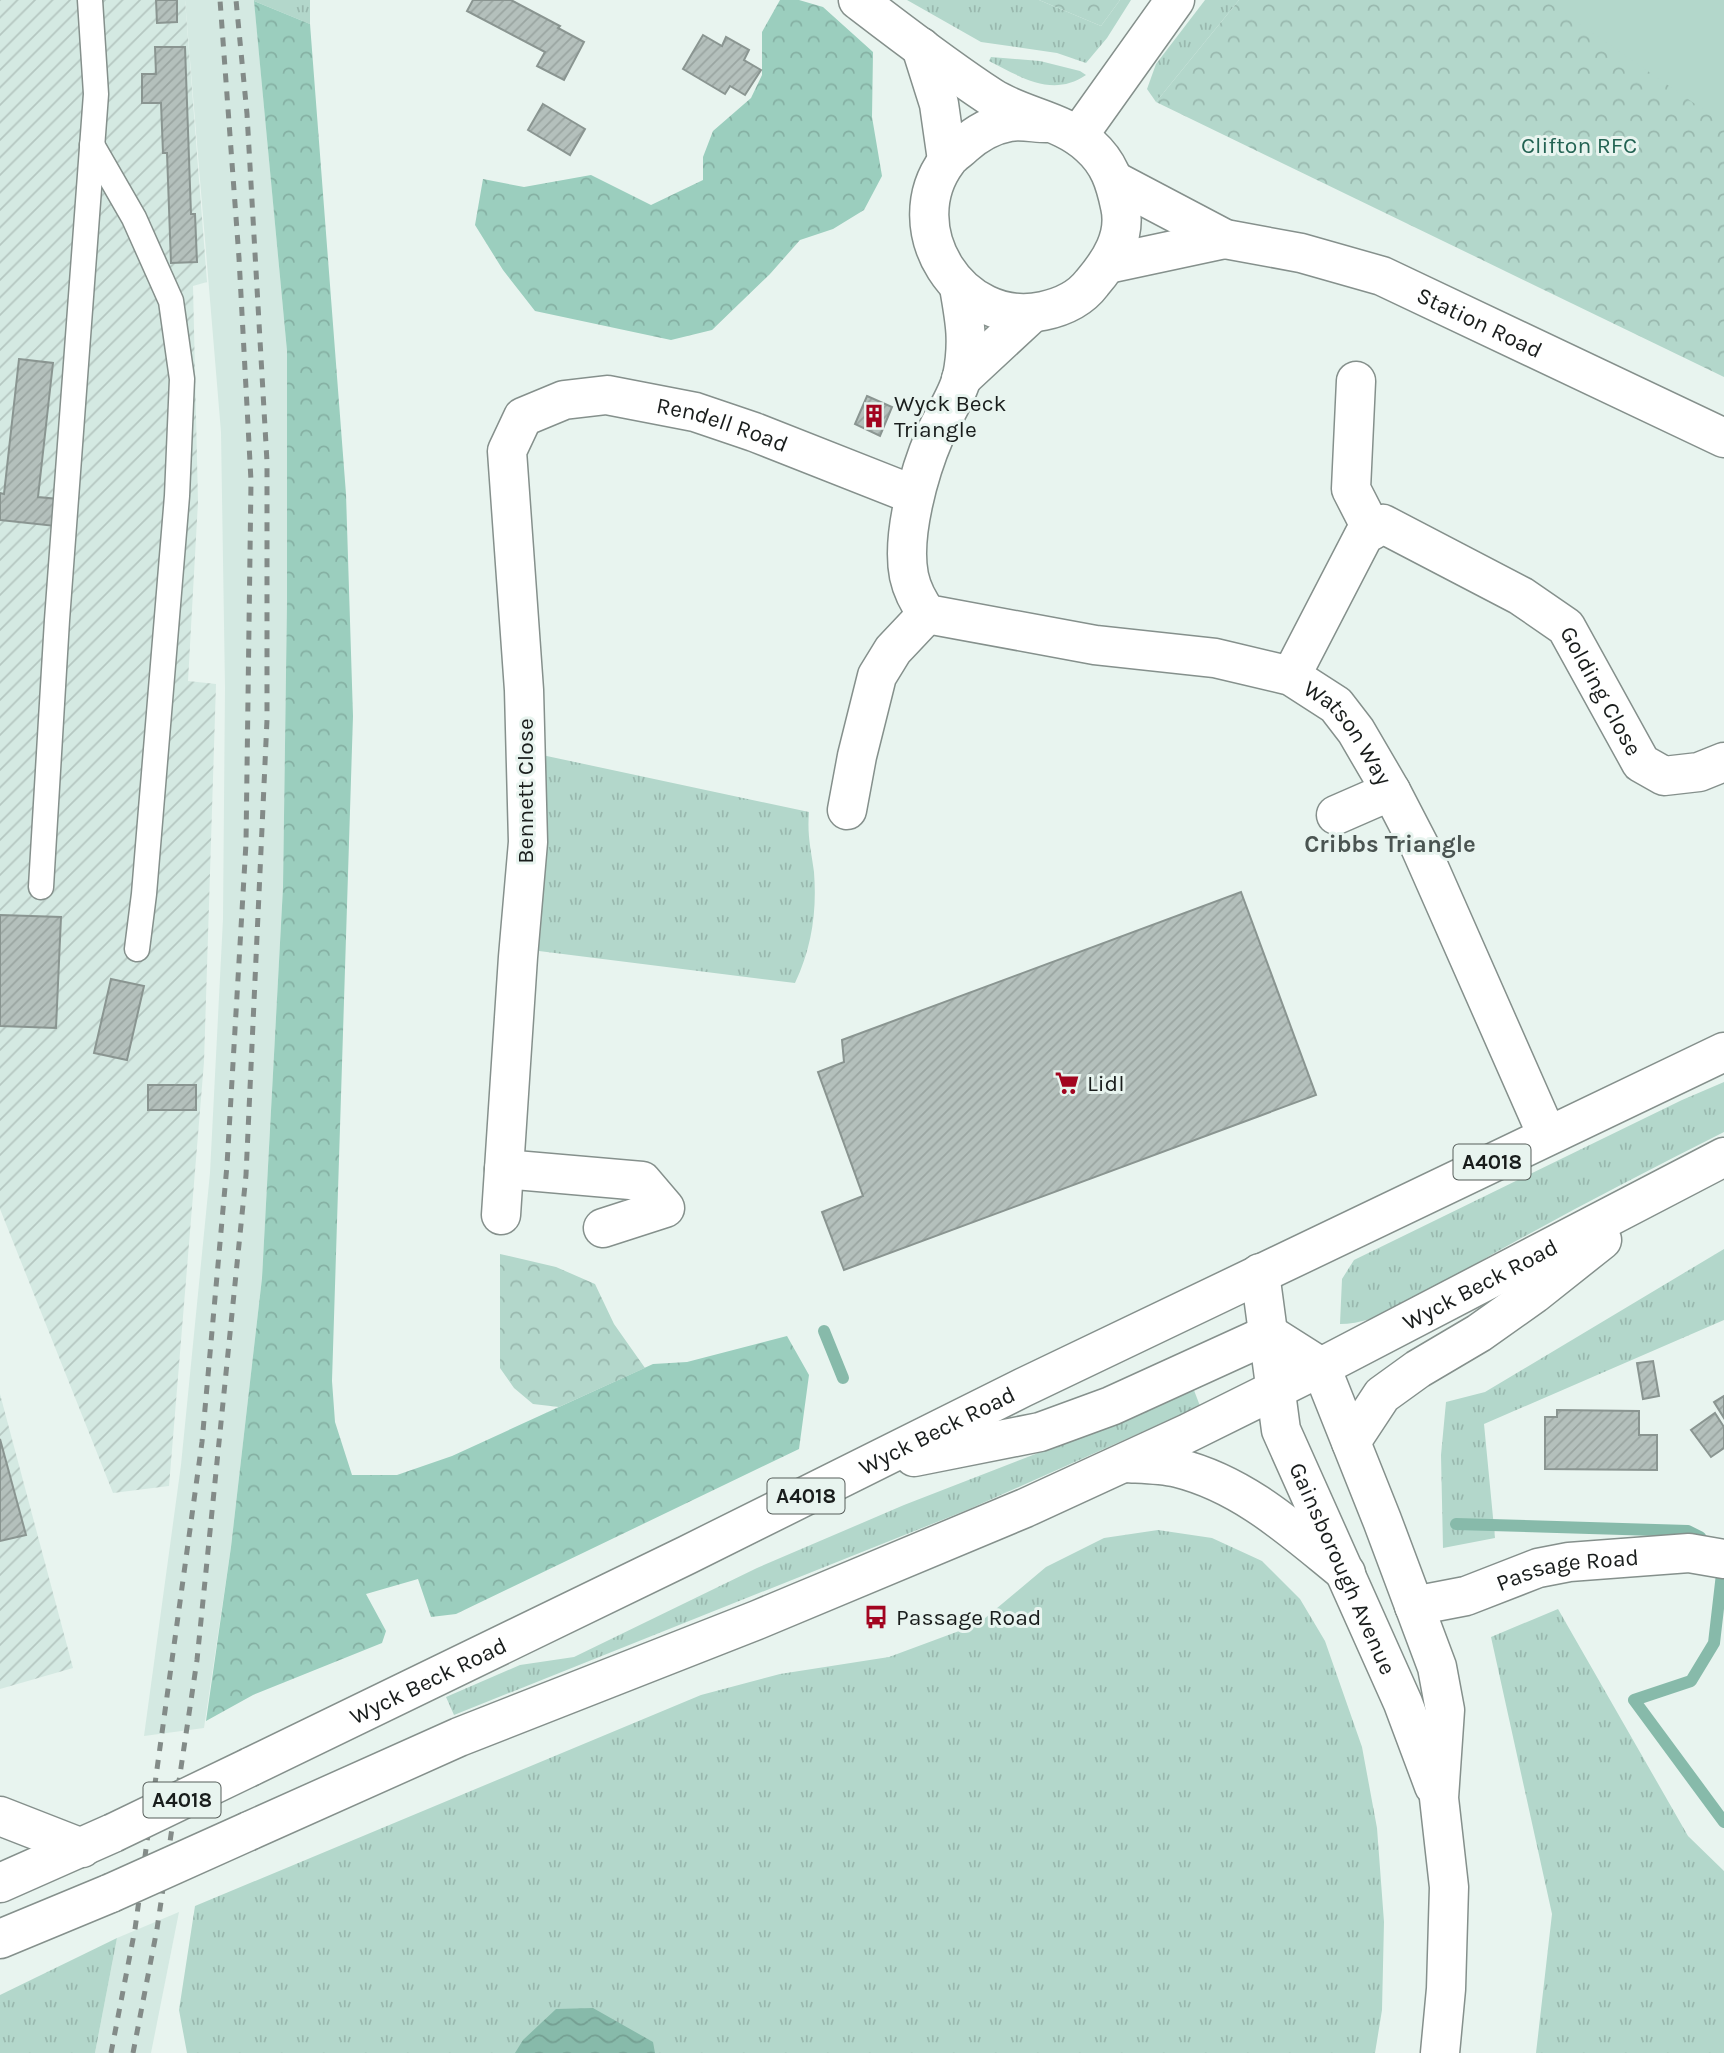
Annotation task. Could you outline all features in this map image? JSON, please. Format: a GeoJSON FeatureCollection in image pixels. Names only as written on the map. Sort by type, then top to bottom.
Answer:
{"type":"FeatureCollection","features":[{"type":"Feature","properties":{"kind":"main road","name":"Station Road"},"geometry":{"type":"LineString","coordinates":[[858,0],[992,98],[1062,129],[1100,156],[1115,181],[1121,211],[1119,242],[1108,264],[1086,291],[1061,307],[1031,314],[1004,312],[980,302],[959,287],[942,265],[932,240],[930,212],[935,185],[947,160],[975,135],[1009,122],[1062,129]]}},
{"type":"Feature","properties":{"kind":"main road"},"geometry":{"type":"LineString","coordinates":[[1062,129],[1175,0]]}},
{"type":"Feature","properties":{"kind":"main road"},"geometry":{"type":"LineString","coordinates":[[921,47],[939,104],[947,160]]}},
{"type":"Feature","properties":{"kind":"main road","name":"Station Road"},"geometry":{"type":"LineString","coordinates":[[1115,181],[1225,239],[1301,253],[1382,276],[1724,438]]}},
{"type":"Feature","properties":{"kind":"main road","name":"Station Road"},"geometry":{"type":"LineString","coordinates":[[1108,264],[1225,239]]}},
{"type":"Feature","properties":{"kind":"main road"},"geometry":{"type":"LineString","coordinates":[[847,810],[877,676],[893,650],[927,614],[917,599],[909,575],[909,540],[914,495],[934,437],[961,379],[967,334],[959,287]]}},
{"type":"Feature","properties":{"kind":"main road"},"geometry":{"type":"LineString","coordinates":[[961,379],[1031,314]]}},
{"type":"Feature","properties":{"kind":"main road"},"geometry":{"type":"LineString","coordinates":[[1291,676],[1364,535],[1372,530],[1351,489],[1356,381]]}},
{"type":"Feature","properties":{"kind":"main road","name":"Rendell Road"},"geometry":{"type":"LineString","coordinates":[[523,417],[564,400],[607,395],[695,412],[754,432],[914,495]]}},
{"type":"Feature","properties":{"kind":"main road","name":"Bennett Close"},"geometry":{"type":"LineString","coordinates":[[501,1215],[528,842],[524,690],[507,452],[523,417]]}},
{"type":"Feature","properties":{"kind":"main road","name":"Golding Close"},"geometry":{"type":"LineString","coordinates":[[1372,530],[1383,524],[1414,538],[1521,596],[1566,627],[1641,763],[1664,776],[1699,772],[1724,762]]}},
{"type":"Feature","properties":{"kind":"main road","name":"Watson Way"},"geometry":{"type":"LineString","coordinates":[[927,614],[1095,645],[1214,658],[1291,676],[1336,705],[1356,731],[1391,790],[1420,847],[1547,1135]]}},
{"type":"Feature","properties":{"kind":"main road"},"geometry":{"type":"LineString","coordinates":[[1336,815],[1391,790]]}},
{"type":"Feature","properties":{"kind":"main road","name":"Wyck Beck Road"},"geometry":{"type":"LineString","coordinates":[[0,1883],[98,1841],[1260,1273],[1724,1052]]}},
{"type":"Feature","properties":{"kind":"main road","name":"Wyck Beck Road"},"geometry":{"type":"LineString","coordinates":[[0,1939],[111,1894],[459,1737],[862,1577],[1026,1508],[1276,1390],[1724,1157]]}},
{"type":"Feature","properties":{"kind":"main road"},"geometry":{"type":"LineString","coordinates":[[504,1169],[642,1181],[665,1208],[604,1228]]}},
{"type":"Feature","properties":{"kind":"main road"},"geometry":{"type":"LineString","coordinates":[[1351,1442],[1382,1395],[1418,1368],[1479,1333],[1534,1294],[1678,1181]]}},
{"type":"Feature","properties":{"kind":"main road","name":"Gainsborough Avenue"},"geometry":{"type":"LineString","coordinates":[[1260,1273],[1281,1430],[1403,1703],[1439,1798]]}},
{"type":"Feature","properties":{"kind":"main road"},"geometry":{"type":"LineString","coordinates":[[863,1467],[1040,1432],[1111,1406],[1269,1334],[1321,1367]]}},
{"type":"Feature","properties":{"kind":"main road","name":"Gainsborough Avenue"},"geometry":{"type":"LineString","coordinates":[[1321,1367],[1437,1667],[1445,1710],[1439,1798],[1449,1887],[1446,1989],[1440,2053]]}},
{"type":"Feature","properties":{"kind":"main road"},"geometry":{"type":"LineString","coordinates":[[1124,1462],[1177,1468],[1216,1480],[1253,1500],[1281,1520],[1346,1573]]}},
{"type":"Feature","properties":{"kind":"main road","name":"Passage Road"},"geometry":{"type":"LineString","coordinates":[[1414,1606],[1466,1596],[1538,1568],[1569,1562],[1711,1557]]}},
{"type":"Feature","properties":{"kind":"main road"},"geometry":{"type":"LineString","coordinates":[[0,1816],[98,1841]]}},
{"type":"Feature","properties":{"kind":"lane"},"geometry":{"type":"LineString","coordinates":[[41,887],[57,620],[96,94],[90,0]]}},
{"type":"Feature","properties":{"kind":"lane"},"geometry":{"type":"LineString","coordinates":[[92,145],[134,218],[171,301],[182,379],[177,496],[144,894],[137,948]]}},
{"type":"Feature","properties":{"kind":"shaded area"},"geometry":{"type":"Polygon","coordinates":[[[0,0],[185,0],[207,282],[193,286],[198,502],[188,681],[216,684],[204,1062],[169,1486],[113,1493],[0,1209],[0,0]]]}},
{"type":"Feature","properties":{"kind":"shaded area"},"geometry":{"type":"Polygon","coordinates":[[[185,0],[254,0],[287,351],[283,887],[262,1278],[231,1547],[204,1728],[144,1736],[181,1465],[210,1173],[223,919],[225,687],[221,432],[185,0]]]}},
{"type":"Feature","properties":{"kind":"shaded area"},"geometry":{"type":"Polygon","coordinates":[[[0,1394],[73,1668],[0,1689],[0,1394]]]}},
{"type":"Feature","properties":{"kind":"shaded area"},"geometry":{"type":"Polygon","coordinates":[[[179,1912],[151,2053],[95,2053],[117,1938],[179,1912]]]}},
{"type":"Feature","properties":{"kind":"green space"},"geometry":{"type":"Polygon","coordinates":[[[310,0],[310,24],[254,1],[310,0]]]}},
{"type":"Feature","properties":{"kind":"green space"},"geometry":{"type":"Polygon","coordinates":[[[780,0],[799,0],[823,7],[873,52],[872,117],[882,176],[864,210],[833,229],[800,240],[770,274],[712,330],[671,340],[535,311],[503,270],[475,225],[483,179],[524,187],[591,175],[651,205],[703,180],[703,157],[713,131],[751,98],[762,75],[762,32],[780,0]]]}},
{"type":"Feature","properties":{"kind":"green space"},"geometry":{"type":"Polygon","coordinates":[[[907,0],[1039,0],[1101,26],[1120,0],[1131,0],[1107,38],[1086,63],[1057,53],[981,42],[907,0]]]}},
{"type":"Feature","properties":{"kind":"green space"},"geometry":{"type":"Polygon","coordinates":[[[1039,0],[1120,0],[1101,26],[1039,0]]]}},
{"type":"Feature","properties":{"kind":"green space"},"geometry":{"type":"Polygon","coordinates":[[[1205,0],[1239,0],[1156,102],[1147,89],[1156,64],[1205,0]]]}},
{"type":"Feature","properties":{"kind":"green space","name":"Clifton RFC"},"geometry":{"type":"Polygon","coordinates":[[[1239,0],[1724,0],[1724,377],[1156,102],[1239,0]]]}},
{"type":"Feature","properties":{"kind":"green space"},"geometry":{"type":"Polygon","coordinates":[[[1545,0],[1724,0],[1724,124],[1545,0]]]}},
{"type":"Feature","properties":{"kind":"green space"},"geometry":{"type":"Polygon","coordinates":[[[254,1],[310,24],[346,494],[353,716],[332,1381],[335,1422],[352,1475],[397,1475],[452,1456],[653,1364],[687,1362],[787,1336],[809,1375],[799,1449],[456,1614],[431,1617],[418,1579],[366,1594],[386,1631],[382,1643],[253,1695],[206,1721],[231,1547],[262,1278],[283,887],[287,351],[254,1]]]}},
{"type":"Feature","properties":{"kind":"green space"},"geometry":{"type":"Polygon","coordinates":[[[991,57],[1040,61],[1086,75],[1061,85],[1037,83],[989,61],[991,57]]]}},
{"type":"Feature","properties":{"kind":"green space"},"geometry":{"type":"Polygon","coordinates":[[[542,755],[809,812],[815,886],[814,915],[806,956],[795,983],[531,950],[542,755]]]}},
{"type":"Feature","properties":{"kind":"green space"},"geometry":{"type":"Polygon","coordinates":[[[1724,1082],[1724,1132],[1554,1220],[1400,1307],[1359,1322],[1340,1324],[1342,1279],[1354,1260],[1724,1082]]]}},
{"type":"Feature","properties":{"kind":"green space"},"geometry":{"type":"Polygon","coordinates":[[[1724,1249],[1724,1320],[1484,1424],[1495,1538],[1443,1548],[1441,1455],[1446,1402],[1485,1392],[1724,1249]]]}},
{"type":"Feature","properties":{"kind":"green space"},"geometry":{"type":"Polygon","coordinates":[[[500,1254],[556,1267],[595,1284],[614,1324],[645,1368],[559,1407],[533,1404],[514,1388],[500,1368],[500,1254]]]}},
{"type":"Feature","properties":{"kind":"green space"},"geometry":{"type":"Polygon","coordinates":[[[1192,1385],[1200,1406],[967,1510],[454,1715],[446,1697],[520,1665],[574,1657],[757,1568],[904,1505],[1095,1431],[1192,1385]]]}},
{"type":"Feature","properties":{"kind":"green space"},"geometry":{"type":"Polygon","coordinates":[[[1158,1530],[1212,1538],[1262,1561],[1300,1599],[1325,1641],[1362,1747],[1377,1828],[1384,1922],[1382,2010],[1375,2053],[187,2053],[179,2010],[195,1906],[701,1695],[780,1674],[889,1657],[978,1624],[1046,1567],[1104,1538],[1158,1530]]]}},
{"type":"Feature","properties":{"kind":"green space"},"geometry":{"type":"Polygon","coordinates":[[[1558,1609],[1688,1836],[1724,1871],[1724,2053],[1536,2053],[1552,1914],[1491,1637],[1558,1609]]]}},
{"type":"Feature","properties":{"kind":"green space"},"geometry":{"type":"Polygon","coordinates":[[[117,1938],[95,2053],[0,2053],[0,1995],[117,1938]]]}},
{"type":"Feature","properties":{"kind":"water"},"geometry":{"type":"Polygon","coordinates":[[[593,2008],[653,2042],[655,2053],[515,2053],[523,2040],[556,2009],[593,2008]]]}},
{"type":"Feature","properties":{"kind":"building"},"geometry":{"type":"Polygon","coordinates":[[[156,0],[177,0],[177,22],[157,23],[156,0]]]}},
{"type":"Feature","properties":{"kind":"building"},"geometry":{"type":"Polygon","coordinates":[[[473,0],[511,0],[584,42],[564,80],[537,66],[545,52],[467,11],[473,0]]]}},
{"type":"Feature","properties":{"kind":"building"},"geometry":{"type":"Polygon","coordinates":[[[703,35],[722,46],[726,37],[749,50],[744,60],[761,70],[745,95],[730,86],[725,94],[683,69],[703,35]]]}},
{"type":"Feature","properties":{"kind":"building"},"geometry":{"type":"Polygon","coordinates":[[[155,47],[185,47],[191,214],[195,214],[197,262],[171,263],[167,153],[163,153],[161,103],[142,103],[142,74],[156,74],[155,47]]]}},
{"type":"Feature","properties":{"kind":"building"},"geometry":{"type":"Polygon","coordinates":[[[543,104],[585,129],[570,155],[528,130],[543,104]]]}},
{"type":"Feature","properties":{"kind":"building"},"geometry":{"type":"Polygon","coordinates":[[[19,359],[53,363],[38,497],[58,499],[55,526],[0,520],[0,493],[4,494],[19,359]]]}},
{"type":"Feature","properties":{"kind":"building","name":"Wyck Beck Triangle"},"geometry":{"type":"Polygon","coordinates":[[[867,396],[892,407],[880,436],[855,424],[867,396]]]}},
{"type":"Feature","properties":{"kind":"building","name":"Lidl"},"geometry":{"type":"Polygon","coordinates":[[[1241,892],[1316,1095],[844,1270],[822,1212],[863,1196],[818,1072],[844,1062],[842,1040],[1241,892]]]}},
{"type":"Feature","properties":{"kind":"building"},"geometry":{"type":"Polygon","coordinates":[[[0,915],[61,917],[56,1028],[0,1026],[0,915]]]}},
{"type":"Feature","properties":{"kind":"building"},"geometry":{"type":"Polygon","coordinates":[[[111,979],[144,986],[127,1060],[94,1053],[111,979]]]}},
{"type":"Feature","properties":{"kind":"building"},"geometry":{"type":"Polygon","coordinates":[[[148,1085],[196,1085],[196,1110],[148,1110],[148,1085]]]}},
{"type":"Feature","properties":{"kind":"building"},"geometry":{"type":"Polygon","coordinates":[[[1653,1361],[1659,1396],[1643,1399],[1637,1363],[1653,1361]]]}},
{"type":"Feature","properties":{"kind":"building"},"geometry":{"type":"Polygon","coordinates":[[[1724,1396],[1724,1418],[1714,1402],[1724,1396]]]}},
{"type":"Feature","properties":{"kind":"building"},"geometry":{"type":"Polygon","coordinates":[[[1557,1410],[1639,1411],[1639,1435],[1657,1435],[1657,1470],[1545,1469],[1545,1417],[1557,1417],[1557,1410]]]}},
{"type":"Feature","properties":{"kind":"building"},"geometry":{"type":"Polygon","coordinates":[[[1715,1413],[1724,1427],[1724,1448],[1711,1457],[1691,1430],[1715,1413]]]}},
{"type":"Feature","properties":{"kind":"building"},"geometry":{"type":"Polygon","coordinates":[[[0,1439],[26,1535],[0,1541],[0,1439]]]}},
{"type":"Feature","properties":{"kind":"waterway"},"geometry":{"type":"LineString","coordinates":[[824,1331],[843,1378]]}},
{"type":"Feature","properties":{"kind":"waterway"},"geometry":{"type":"LineString","coordinates":[[1456,1524],[1688,1531],[1700,1537],[1705,1545]]}},
{"type":"Feature","properties":{"kind":"waterway"},"geometry":{"type":"LineString","coordinates":[[1716,1563],[1722,1574],[1714,1643],[1691,1681],[1634,1700],[1724,1822]]}},
{"type":"Feature","properties":{"kind":"railway"},"geometry":{"type":"LineString","coordinates":[[111,2053],[135,1929],[202,1442],[227,1165],[246,843],[251,481],[239,258],[220,0]]}},
{"type":"Feature","properties":{"kind":"railway"},"geometry":{"type":"LineString","coordinates":[[133,2053],[157,1929],[197,1660],[246,1175],[267,720],[267,462],[247,114],[236,0]]}},
{"type":"Feature","properties":{"kind":"place","name":"Wyck Beck Triangle"},"geometry":{"type":"Point","coordinates":[874,416]}},
{"type":"Feature","properties":{"kind":"place","name":"Lidl"},"geometry":{"type":"Point","coordinates":[1067,1083]}},
{"type":"Feature","properties":{"kind":"place","name":"Passage Road"},"geometry":{"type":"Point","coordinates":[876,1617]}},
{"type":"Feature","properties":{"kind":"district","name":"Cribbs Triangle"},"geometry":{"type":"Point","coordinates":[1390,844]}}]}
